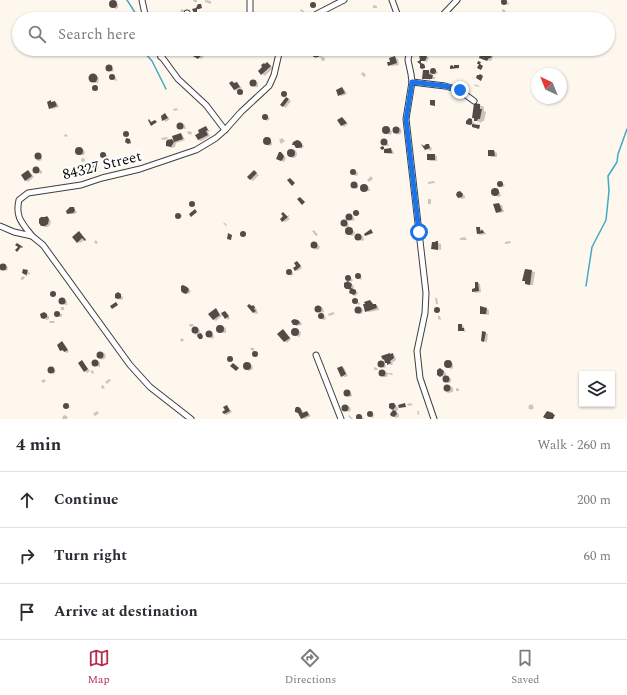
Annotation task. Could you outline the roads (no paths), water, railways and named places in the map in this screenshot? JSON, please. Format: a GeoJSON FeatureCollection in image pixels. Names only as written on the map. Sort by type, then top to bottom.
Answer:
{"type":"FeatureCollection","features":[{"type":"Feature","properties":{"kind":"street"},"geometry":{"type":"LineString","coordinates":[[142,0],[145,12]]}},
{"type":"Feature","properties":{"kind":"street"},"geometry":{"type":"LineString","coordinates":[[250,0],[250,12]]}},
{"type":"Feature","properties":{"kind":"street"},"geometry":{"type":"LineString","coordinates":[[321,12],[344,0]]}},
{"type":"Feature","properties":{"kind":"street"},"geometry":{"type":"LineString","coordinates":[[392,0],[396,12]]}},
{"type":"Feature","properties":{"kind":"street"},"geometry":{"type":"LineString","coordinates":[[446,12],[457,0]]}},
{"type":"Feature","properties":{"kind":"street","name":"84327 Street"},"geometry":{"type":"LineString","coordinates":[[191,419],[150,387],[130,365],[43,245],[32,236],[21,222],[17,210],[19,200],[28,193],[81,185],[102,178],[140,169],[196,150],[216,138],[269,86],[274,75],[278,56]]}},
{"type":"Feature","properties":{"kind":"street"},"geometry":{"type":"LineString","coordinates":[[409,56],[408,60],[412,82],[406,120],[426,293],[425,313],[417,351],[420,378],[434,419]]}},
{"type":"Feature","properties":{"kind":"street"},"geometry":{"type":"LineString","coordinates":[[161,57],[178,79],[206,105],[225,130]]}},
{"type":"Feature","properties":{"kind":"street"},"geometry":{"type":"LineString","coordinates":[[412,82],[445,86],[460,90],[474,101]]}},
{"type":"Feature","properties":{"kind":"street"},"geometry":{"type":"LineString","coordinates":[[0,226],[14,232],[32,236]]}},
{"type":"Feature","properties":{"kind":"street"},"geometry":{"type":"LineString","coordinates":[[316,355],[341,419]]}},
{"type":"Feature","properties":{"kind":"waterway"},"geometry":{"type":"LineString","coordinates":[[127,0],[135,12]]}},
{"type":"Feature","properties":{"kind":"waterway"},"geometry":{"type":"LineString","coordinates":[[148,56],[152,61],[166,89]]}},
{"type":"Feature","properties":{"kind":"waterway"},"geometry":{"type":"LineString","coordinates":[[586,286],[592,247],[606,220],[609,191],[608,176],[617,162],[618,154],[627,129]]}}]}
